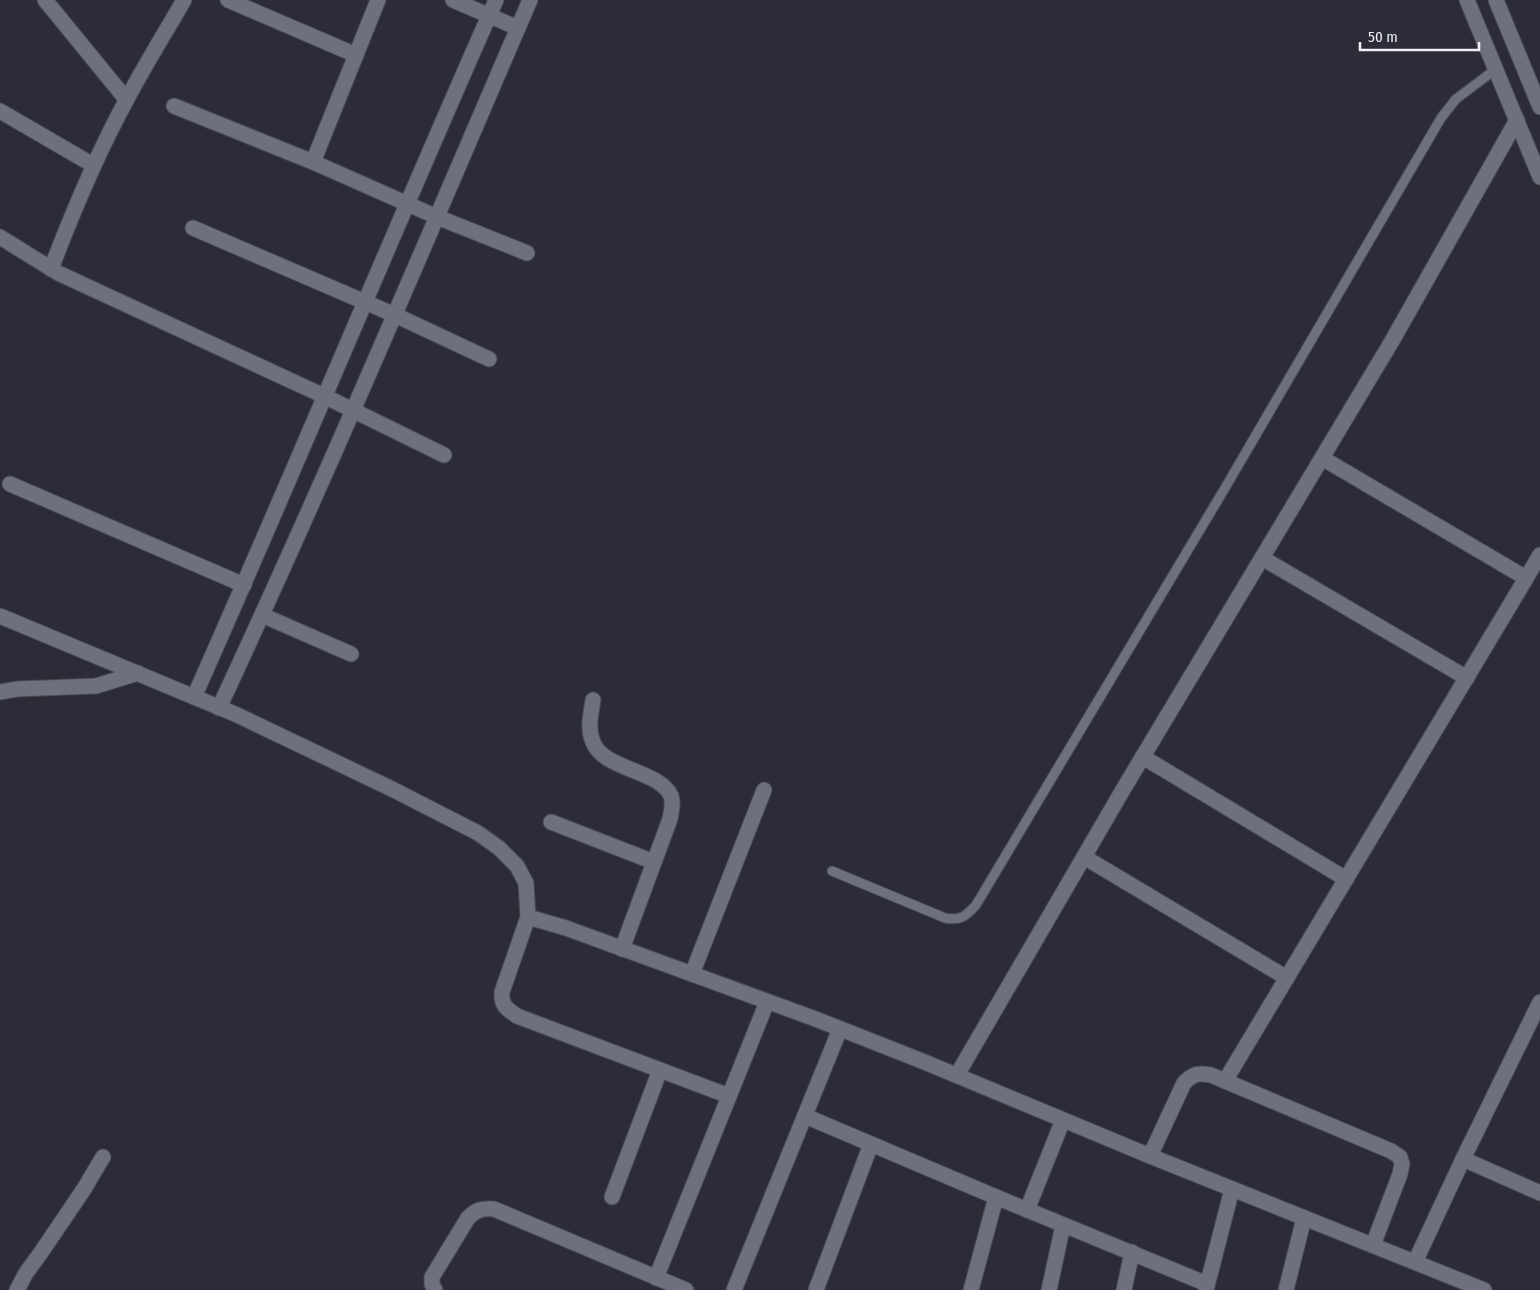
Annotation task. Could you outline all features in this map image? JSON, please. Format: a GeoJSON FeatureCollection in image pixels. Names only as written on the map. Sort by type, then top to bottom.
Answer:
{"type":"FeatureCollection","features":[{"type":"Feature","properties":{"kind":"street"},"geometry":{"type":"LineString","coordinates":[[45,0],[126,99]]}},
{"type":"Feature","properties":{"kind":"street"},"geometry":{"type":"LineString","coordinates":[[55,271],[71,217],[93,165],[126,99],[184,0]]}},
{"type":"Feature","properties":{"kind":"street"},"geometry":{"type":"LineString","coordinates":[[228,0],[356,55]]}},
{"type":"Feature","properties":{"kind":"street"},"geometry":{"type":"LineString","coordinates":[[313,162],[378,0]]}},
{"type":"Feature","properties":{"kind":"street"},"geometry":{"type":"LineString","coordinates":[[453,0],[518,28]]}},
{"type":"Feature","properties":{"kind":"street"},"geometry":{"type":"LineString","coordinates":[[194,697],[496,0]]}},
{"type":"Feature","properties":{"kind":"street"},"geometry":{"type":"LineString","coordinates":[[219,708],[395,316],[530,0]]}},
{"type":"Feature","properties":{"kind":"street"},"geometry":{"type":"LineString","coordinates":[[1467,0],[1540,177]]}},
{"type":"Feature","properties":{"kind":"street"},"geometry":{"type":"LineString","coordinates":[[1496,0],[1540,107]]}},
{"type":"Feature","properties":{"kind":"street"},"geometry":{"type":"LineString","coordinates":[[174,106],[313,162],[437,217],[527,253]]}},
{"type":"Feature","properties":{"kind":"street"},"geometry":{"type":"LineString","coordinates":[[0,111],[93,165]]}},
{"type":"Feature","properties":{"kind":"street"},"geometry":{"type":"LineString","coordinates":[[957,1075],[1143,757],[1392,341],[1517,120]]}},
{"type":"Feature","properties":{"kind":"street"},"geometry":{"type":"LineString","coordinates":[[193,228],[489,359]]}},
{"type":"Feature","properties":{"kind":"street"},"geometry":{"type":"LineString","coordinates":[[0,237],[55,271],[86,287],[324,396],[444,455]]}},
{"type":"Feature","properties":{"kind":"street"},"geometry":{"type":"LineString","coordinates":[[1322,458],[1526,578]]}},
{"type":"Feature","properties":{"kind":"street"},"geometry":{"type":"LineString","coordinates":[[10,484],[244,585]]}},
{"type":"Feature","properties":{"kind":"street"},"geometry":{"type":"LineString","coordinates":[[1225,1081],[1540,555]]}},
{"type":"Feature","properties":{"kind":"street"},"geometry":{"type":"LineString","coordinates":[[1262,558],[1466,678]]}},
{"type":"Feature","properties":{"kind":"street"},"geometry":{"type":"LineString","coordinates":[[262,615],[351,654]]}},
{"type":"Feature","properties":{"kind":"street"},"geometry":{"type":"LineString","coordinates":[[0,616],[219,708],[383,785],[478,833],[499,848],[517,866],[526,883],[528,917],[502,992],[502,1000],[507,1009],[517,1016],[729,1096]]}},
{"type":"Feature","properties":{"kind":"street"},"geometry":{"type":"LineString","coordinates":[[0,692],[17,689],[96,686],[138,673]]}},
{"type":"Feature","properties":{"kind":"street"},"geometry":{"type":"LineString","coordinates":[[593,700],[589,728],[593,744],[605,757],[664,786],[672,797],[670,819],[622,949]]}},
{"type":"Feature","properties":{"kind":"street"},"geometry":{"type":"LineString","coordinates":[[1143,757],[1346,879]]}},
{"type":"Feature","properties":{"kind":"street"},"geometry":{"type":"LineString","coordinates":[[692,974],[764,790]]}},
{"type":"Feature","properties":{"kind":"street"},"geometry":{"type":"LineString","coordinates":[[551,822],[654,862]]}},
{"type":"Feature","properties":{"kind":"street"},"geometry":{"type":"LineString","coordinates":[[1084,858],[1286,978]]}},
{"type":"Feature","properties":{"kind":"street"},"geometry":{"type":"LineString","coordinates":[[528,917],[566,928],[840,1029],[1484,1290]]}},
{"type":"Feature","properties":{"kind":"street"},"geometry":{"type":"LineString","coordinates":[[656,1278],[767,1002]]}},
{"type":"Feature","properties":{"kind":"street"},"geometry":{"type":"LineString","coordinates":[[1415,1262],[1540,1002]]}},
{"type":"Feature","properties":{"kind":"street"},"geometry":{"type":"LineString","coordinates":[[734,1290],[840,1029]]}},
{"type":"Feature","properties":{"kind":"street"},"geometry":{"type":"LineString","coordinates":[[612,1197],[660,1070]]}},
{"type":"Feature","properties":{"kind":"street"},"geometry":{"type":"LineString","coordinates":[[1150,1156],[1184,1083],[1191,1076],[1202,1074],[1225,1081],[1392,1151],[1400,1157],[1402,1164],[1400,1174],[1373,1246]]}},
{"type":"Feature","properties":{"kind":"street"},"geometry":{"type":"LineString","coordinates":[[805,1116],[1063,1225],[1132,1252],[1206,1287],[1232,1189]]}},
{"type":"Feature","properties":{"kind":"street"},"geometry":{"type":"LineString","coordinates":[[1028,1210],[1063,1120]]}},
{"type":"Feature","properties":{"kind":"street"},"geometry":{"type":"LineString","coordinates":[[816,1290],[872,1144]]}},
{"type":"Feature","properties":{"kind":"street"},"geometry":{"type":"LineString","coordinates":[[16,1290],[84,1189],[103,1157]]}},
{"type":"Feature","properties":{"kind":"street"},"geometry":{"type":"LineString","coordinates":[[1463,1160],[1540,1193]]}},
{"type":"Feature","properties":{"kind":"street"},"geometry":{"type":"LineString","coordinates":[[971,1290],[996,1197]]}},
{"type":"Feature","properties":{"kind":"street"},"geometry":{"type":"LineString","coordinates":[[435,1290],[432,1284],[432,1277],[468,1218],[476,1211],[484,1208],[494,1209],[686,1290]]}},
{"type":"Feature","properties":{"kind":"street"},"geometry":{"type":"LineString","coordinates":[[1286,1290],[1304,1218]]}},
{"type":"Feature","properties":{"kind":"street"},"geometry":{"type":"LineString","coordinates":[[1049,1290],[1063,1225]]}},
{"type":"Feature","properties":{"kind":"street"},"geometry":{"type":"LineString","coordinates":[[1124,1290],[1132,1252]]}},
{"type":"Feature","properties":{"kind":"lane"},"geometry":{"type":"LineString","coordinates":[[832,871],[945,918],[954,920],[966,916],[976,905],[1225,488],[1441,118],[1456,99],[1496,69]]}}]}
